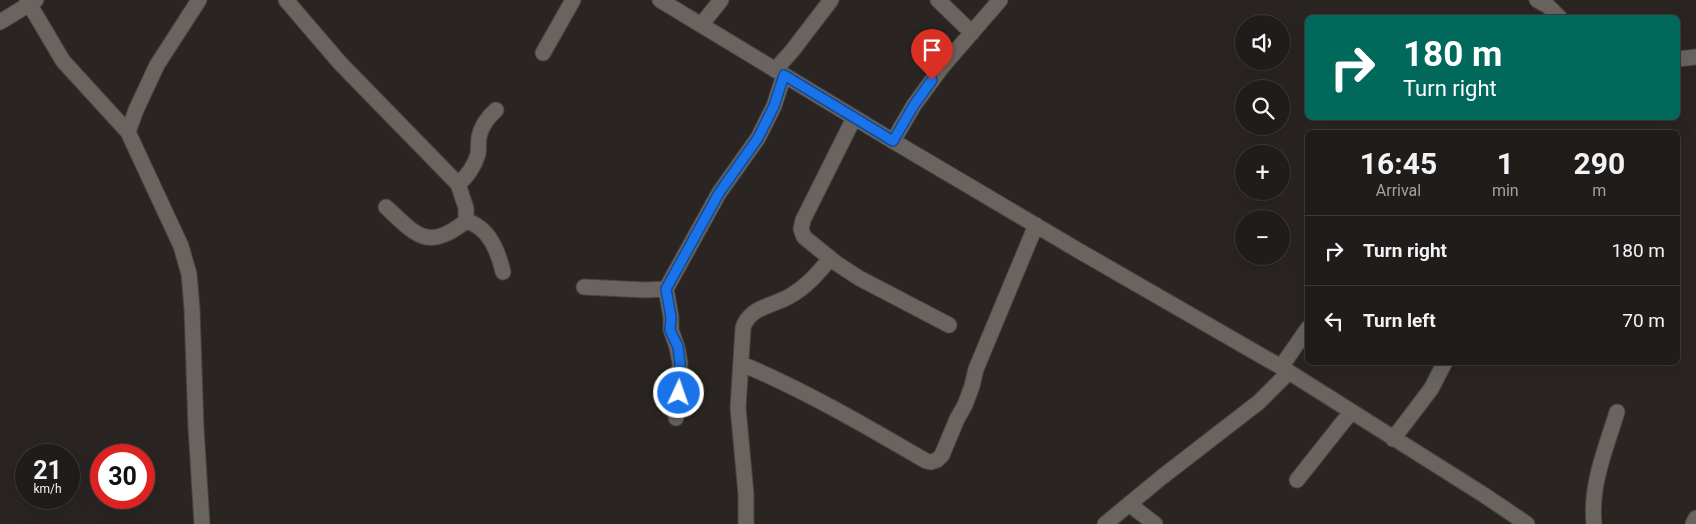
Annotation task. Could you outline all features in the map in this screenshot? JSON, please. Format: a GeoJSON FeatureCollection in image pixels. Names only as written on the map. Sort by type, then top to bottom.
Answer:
{"type":"FeatureCollection","features":[{"type":"Feature","properties":{"kind":"street"},"geometry":{"type":"LineString","coordinates":[[128,132],[157,65],[199,0]]}},
{"type":"Feature","properties":{"kind":"street"},"geometry":{"type":"LineString","coordinates":[[286,0],[346,70],[458,184],[466,208],[466,221]]}},
{"type":"Feature","properties":{"kind":"street"},"geometry":{"type":"LineString","coordinates":[[543,52],[573,0]]}},
{"type":"Feature","properties":{"kind":"street"},"geometry":{"type":"LineString","coordinates":[[660,0],[1036,226],[1285,369],[1527,524]]}},
{"type":"Feature","properties":{"kind":"street"},"geometry":{"type":"LineString","coordinates":[[701,25],[721,0]]}},
{"type":"Feature","properties":{"kind":"street"},"geometry":{"type":"LineString","coordinates":[[676,418],[680,363],[678,347],[670,330],[671,317],[666,289],[719,193],[758,138],[774,106],[780,72],[792,51],[830,0]]}},
{"type":"Feature","properties":{"kind":"street"},"geometry":{"type":"LineString","coordinates":[[938,0],[972,33]]}},
{"type":"Feature","properties":{"kind":"street"},"geometry":{"type":"LineString","coordinates":[[893,141],[914,105],[942,67],[1000,0]]}},
{"type":"Feature","properties":{"kind":"street"},"geometry":{"type":"LineString","coordinates":[[1537,0],[1548,6],[1557,15]]}},
{"type":"Feature","properties":{"kind":"street"},"geometry":{"type":"LineString","coordinates":[[0,22],[31,1],[63,61],[128,132],[181,246],[189,274],[192,308],[196,428],[202,524]]}},
{"type":"Feature","properties":{"kind":"street"},"geometry":{"type":"LineString","coordinates":[[1680,59],[1696,57]]}},
{"type":"Feature","properties":{"kind":"street"},"geometry":{"type":"LineString","coordinates":[[458,184],[471,169],[478,155],[479,137],[483,127],[488,117],[496,110]]}},
{"type":"Feature","properties":{"kind":"street"},"geometry":{"type":"LineString","coordinates":[[854,118],[803,220],[801,229],[804,237],[859,278],[949,325]]}},
{"type":"Feature","properties":{"kind":"street"},"geometry":{"type":"LineString","coordinates":[[386,207],[411,231],[424,237],[439,238],[455,230],[466,221]]}},
{"type":"Feature","properties":{"kind":"street"},"geometry":{"type":"LineString","coordinates":[[466,221],[484,232],[493,243],[503,272]]}},
{"type":"Feature","properties":{"kind":"street"},"geometry":{"type":"LineString","coordinates":[[742,364],[781,380],[926,461],[937,460],[942,455],[956,420],[965,405],[976,369],[1036,226]]}},
{"type":"Feature","properties":{"kind":"street"},"geometry":{"type":"LineString","coordinates":[[746,524],[746,494],[738,408],[745,320],[762,308],[790,297],[797,292],[811,281],[830,258]]}},
{"type":"Feature","properties":{"kind":"street"},"geometry":{"type":"LineString","coordinates":[[584,287],[666,289]]}},
{"type":"Feature","properties":{"kind":"street"},"geometry":{"type":"LineString","coordinates":[[1105,524],[1259,402],[1285,369],[1305,333]]}},
{"type":"Feature","properties":{"kind":"street"},"geometry":{"type":"LineString","coordinates":[[1393,439],[1431,389],[1443,365]]}},
{"type":"Feature","properties":{"kind":"street"},"geometry":{"type":"LineString","coordinates":[[1297,480],[1351,412]]}},
{"type":"Feature","properties":{"kind":"street"},"geometry":{"type":"LineString","coordinates":[[1594,524],[1592,511],[1594,486],[1617,412]]}},
{"type":"Feature","properties":{"kind":"street"},"geometry":{"type":"LineString","coordinates":[[1129,504],[1155,524]]}},
{"type":"Feature","properties":{"kind":"street"},"geometry":{"type":"LineString","coordinates":[[1693,524],[1696,518]]}},
{"type":"Feature","properties":{"kind":"route"},"geometry":{"type":"LineString","coordinates":[[679,393],[680,363],[678,347],[670,330],[671,317],[666,289],[719,193],[758,138],[774,106],[784,75],[893,141],[914,105],[932,80]]}}]}
